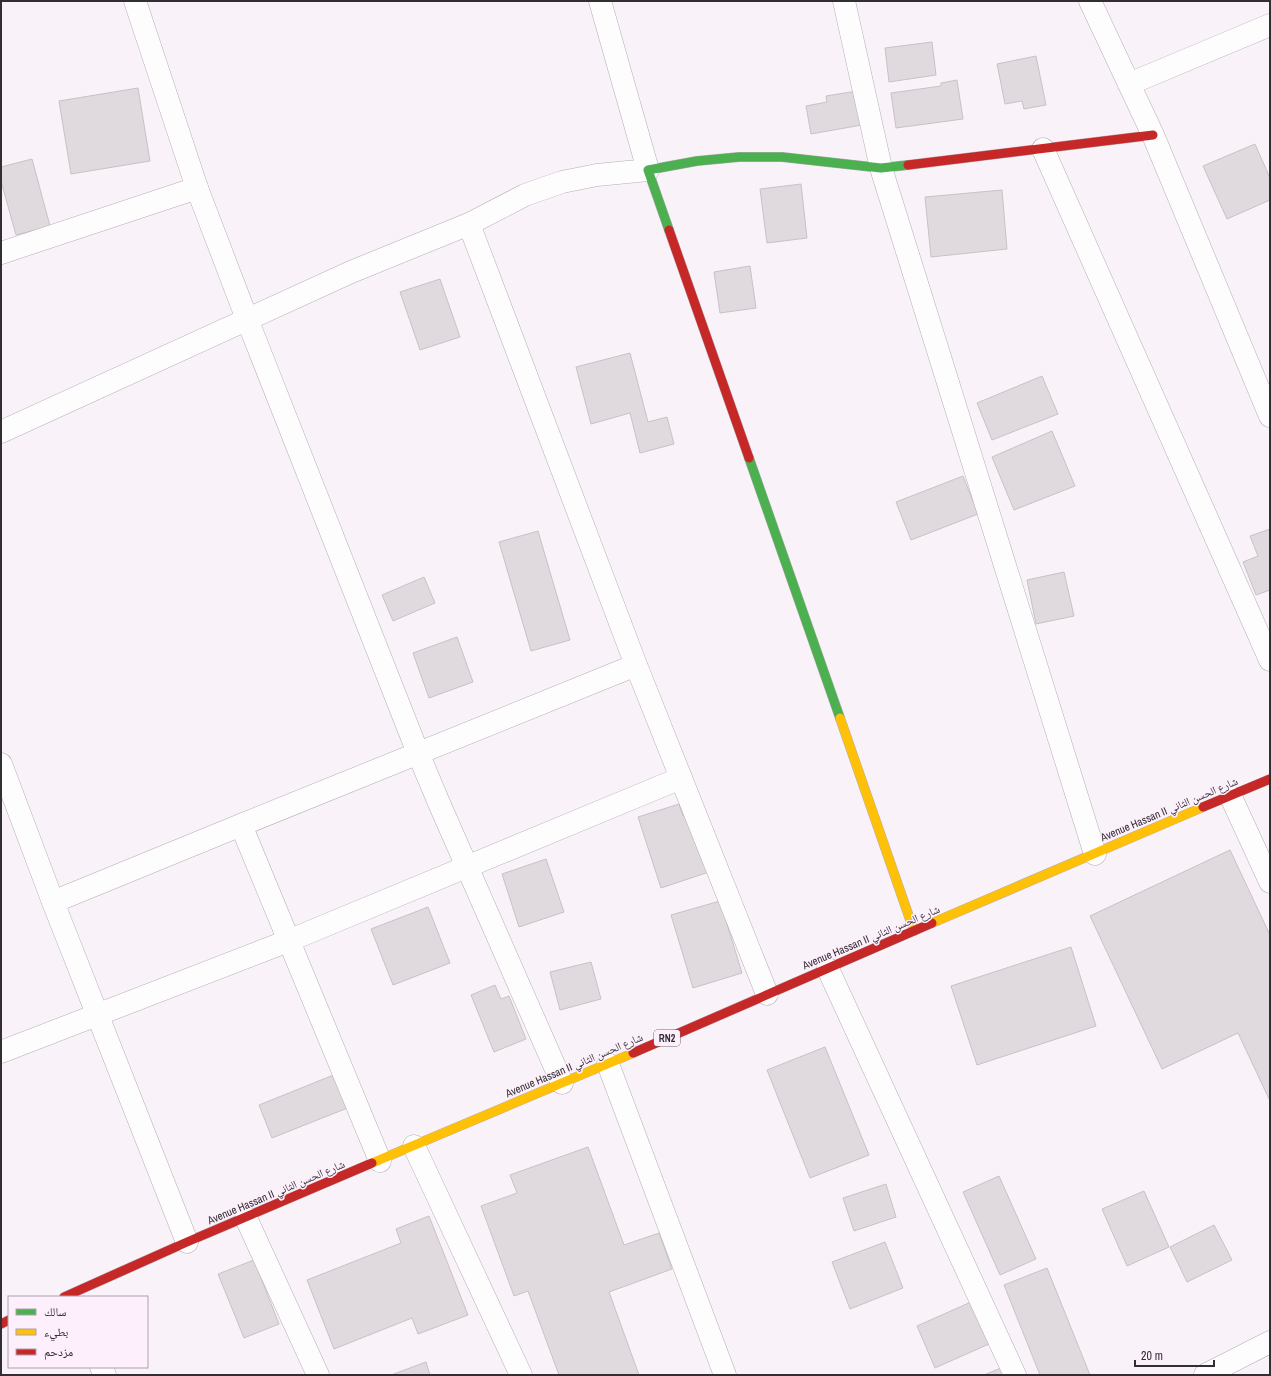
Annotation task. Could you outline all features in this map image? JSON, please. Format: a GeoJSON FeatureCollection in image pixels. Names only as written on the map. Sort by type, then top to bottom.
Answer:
{"type":"FeatureCollection","features":[{"type":"Feature","properties":{"kind":"main road"},"geometry":{"type":"LineString","coordinates":[[914,931],[648,170],[697,161],[746,157],[782,157],[881,168],[1153,135]]}},
{"type":"Feature","properties":{"kind":"main road","name":"Avenue Hassan II شارع الحسن الثاني"},"geometry":{"type":"LineString","coordinates":[[68,1296],[187,1242],[608,1064],[767,994],[1231,797],[1270,779]]}},
{"type":"Feature","properties":{"kind":"street"},"geometry":{"type":"LineString","coordinates":[[135,1],[197,188],[418,753],[562,1083]]}},
{"type":"Feature","properties":{"kind":"street"},"geometry":{"type":"LineString","coordinates":[[1,432],[351,272],[470,224],[524,195],[562,182],[597,174],[648,170],[600,1]]}},
{"type":"Feature","properties":{"kind":"street"},"geometry":{"type":"LineString","coordinates":[[844,1],[881,168],[1094,854]]}},
{"type":"Feature","properties":{"kind":"street"},"geometry":{"type":"LineString","coordinates":[[1090,1],[1153,135],[1270,416]]}},
{"type":"Feature","properties":{"kind":"street"},"geometry":{"type":"LineString","coordinates":[[1129,84],[1270,25]]}},
{"type":"Feature","properties":{"kind":"street"},"geometry":{"type":"LineString","coordinates":[[1043,149],[1270,660]]}},
{"type":"Feature","properties":{"kind":"street"},"geometry":{"type":"LineString","coordinates":[[1,253],[197,188]]}},
{"type":"Feature","properties":{"kind":"street"},"geometry":{"type":"LineString","coordinates":[[470,224],[636,665],[767,994]]}},
{"type":"Feature","properties":{"kind":"street"},"geometry":{"type":"LineString","coordinates":[[53,902],[636,665]]}},
{"type":"Feature","properties":{"kind":"street"},"geometry":{"type":"LineString","coordinates":[[1,764],[53,902],[187,1242]]}},
{"type":"Feature","properties":{"kind":"street"},"geometry":{"type":"LineString","coordinates":[[1,1052],[288,941],[681,778]]}},
{"type":"Feature","properties":{"kind":"street"},"geometry":{"type":"LineString","coordinates":[[1231,797],[1270,882]]}},
{"type":"Feature","properties":{"kind":"street"},"geometry":{"type":"LineString","coordinates":[[241,825],[380,1161]]}},
{"type":"Feature","properties":{"kind":"street"},"geometry":{"type":"LineString","coordinates":[[828,969],[1015,1375]]}},
{"type":"Feature","properties":{"kind":"street"},"geometry":{"type":"LineString","coordinates":[[608,1064],[725,1375]]}},
{"type":"Feature","properties":{"kind":"street"},"geometry":{"type":"LineString","coordinates":[[414,1146],[520,1375]]}},
{"type":"Feature","properties":{"kind":"street"},"geometry":{"type":"LineString","coordinates":[[246,1218],[318,1375]]}},
{"type":"Feature","properties":{"kind":"street"},"geometry":{"type":"LineString","coordinates":[[1205,1375],[1270,1342]]}},
{"type":"Feature","properties":{"kind":"building"},"geometry":{"type":"Polygon","coordinates":[[[932,42],[936,75],[889,82],[885,48],[932,42]]]}},
{"type":"Feature","properties":{"kind":"building"},"geometry":{"type":"Polygon","coordinates":[[[1036,56],[1046,105],[1024,109],[1022,101],[1005,104],[997,64],[1036,56]]]}},
{"type":"Feature","properties":{"kind":"building"},"geometry":{"type":"Polygon","coordinates":[[[957,80],[963,119],[896,128],[891,93],[941,86],[941,83],[957,80]]]}},
{"type":"Feature","properties":{"kind":"building"},"geometry":{"type":"Polygon","coordinates":[[[138,88],[150,161],[71,174],[59,101],[138,88]]]}},
{"type":"Feature","properties":{"kind":"building"},"geometry":{"type":"Polygon","coordinates":[[[857,91],[862,125],[811,134],[806,106],[827,102],[826,96],[857,91]]]}},
{"type":"Feature","properties":{"kind":"building"},"geometry":{"type":"Polygon","coordinates":[[[1255,144],[1270,178],[1270,200],[1227,219],[1203,166],[1255,144]]]}},
{"type":"Feature","properties":{"kind":"building"},"geometry":{"type":"Polygon","coordinates":[[[32,159],[50,226],[16,235],[1,181],[1,167],[32,159]]]}},
{"type":"Feature","properties":{"kind":"building"},"geometry":{"type":"Polygon","coordinates":[[[801,184],[807,238],[767,243],[760,189],[801,184]]]}},
{"type":"Feature","properties":{"kind":"building"},"geometry":{"type":"Polygon","coordinates":[[[1002,190],[1007,249],[931,257],[925,197],[1002,190]]]}},
{"type":"Feature","properties":{"kind":"building"},"geometry":{"type":"Polygon","coordinates":[[[750,266],[756,308],[720,313],[714,272],[750,266]]]}},
{"type":"Feature","properties":{"kind":"building"},"geometry":{"type":"Polygon","coordinates":[[[440,279],[460,337],[420,350],[400,292],[440,279]]]}},
{"type":"Feature","properties":{"kind":"building"},"geometry":{"type":"Polygon","coordinates":[[[630,353],[648,422],[667,417],[674,444],[640,453],[630,413],[591,424],[576,367],[630,353]]]}},
{"type":"Feature","properties":{"kind":"building"},"geometry":{"type":"Polygon","coordinates":[[[1042,376],[1058,414],[992,440],[977,403],[1042,376]]]}},
{"type":"Feature","properties":{"kind":"building"},"geometry":{"type":"Polygon","coordinates":[[[1052,431],[1075,486],[1014,510],[992,457],[1052,431]]]}},
{"type":"Feature","properties":{"kind":"building"},"geometry":{"type":"Polygon","coordinates":[[[963,476],[978,514],[911,540],[896,502],[963,476]]]}},
{"type":"Feature","properties":{"kind":"building"},"geometry":{"type":"Polygon","coordinates":[[[1270,529],[1270,590],[1256,595],[1243,562],[1258,556],[1250,536],[1270,529]]]}},
{"type":"Feature","properties":{"kind":"building"},"geometry":{"type":"Polygon","coordinates":[[[538,531],[570,640],[531,651],[499,542],[538,531]]]}},
{"type":"Feature","properties":{"kind":"building"},"geometry":{"type":"Polygon","coordinates":[[[1064,572],[1074,616],[1036,624],[1027,580],[1064,572]]]}},
{"type":"Feature","properties":{"kind":"building"},"geometry":{"type":"Polygon","coordinates":[[[424,577],[435,603],[393,621],[382,595],[424,577]]]}},
{"type":"Feature","properties":{"kind":"building"},"geometry":{"type":"Polygon","coordinates":[[[457,637],[473,682],[429,698],[413,653],[457,637]]]}},
{"type":"Feature","properties":{"kind":"building"},"geometry":{"type":"Polygon","coordinates":[[[679,804],[683,816],[690,813],[709,872],[661,888],[638,817],[679,804]]]}},
{"type":"Feature","properties":{"kind":"building"},"geometry":{"type":"Polygon","coordinates":[[[1230,850],[1270,935],[1270,1101],[1238,1033],[1162,1069],[1090,916],[1230,850]]]}},
{"type":"Feature","properties":{"kind":"building"},"geometry":{"type":"Polygon","coordinates":[[[546,859],[564,912],[519,927],[502,874],[546,859]]]}},
{"type":"Feature","properties":{"kind":"building"},"geometry":{"type":"Polygon","coordinates":[[[720,901],[742,973],[693,988],[671,915],[720,901]]]}},
{"type":"Feature","properties":{"kind":"building"},"geometry":{"type":"Polygon","coordinates":[[[428,907],[450,963],[393,985],[371,929],[428,907]]]}},
{"type":"Feature","properties":{"kind":"building"},"geometry":{"type":"Polygon","coordinates":[[[1071,947],[1096,1026],[977,1065],[951,986],[1071,947]]]}},
{"type":"Feature","properties":{"kind":"building"},"geometry":{"type":"Polygon","coordinates":[[[591,962],[601,999],[560,1010],[550,972],[591,962]]]}},
{"type":"Feature","properties":{"kind":"building"},"geometry":{"type":"Polygon","coordinates":[[[495,985],[501,999],[509,996],[526,1039],[494,1052],[471,995],[495,985]]]}},
{"type":"Feature","properties":{"kind":"building"},"geometry":{"type":"Polygon","coordinates":[[[825,1047],[869,1155],[810,1178],[767,1070],[825,1047]]]}},
{"type":"Feature","properties":{"kind":"building"},"geometry":{"type":"Polygon","coordinates":[[[336,1074],[350,1107],[272,1138],[259,1105],[336,1074]]]}},
{"type":"Feature","properties":{"kind":"building"},"geometry":{"type":"Polygon","coordinates":[[[588,1147],[624,1245],[659,1233],[672,1269],[609,1292],[639,1375],[559,1375],[528,1291],[514,1296],[481,1206],[517,1193],[510,1175],[588,1147]]]}},
{"type":"Feature","properties":{"kind":"building"},"geometry":{"type":"Polygon","coordinates":[[[999,1176],[1036,1259],[1000,1275],[963,1192],[999,1176]]]}},
{"type":"Feature","properties":{"kind":"building"},"geometry":{"type":"Polygon","coordinates":[[[886,1184],[896,1217],[854,1231],[843,1198],[886,1184]]]}},
{"type":"Feature","properties":{"kind":"building"},"geometry":{"type":"Polygon","coordinates":[[[1144,1191],[1169,1247],[1127,1266],[1102,1209],[1144,1191]]]}},
{"type":"Feature","properties":{"kind":"building"},"geometry":{"type":"Polygon","coordinates":[[[429,1216],[468,1315],[418,1334],[412,1318],[334,1349],[307,1280],[401,1243],[396,1229],[429,1216]]]}},
{"type":"Feature","properties":{"kind":"building"},"geometry":{"type":"Polygon","coordinates":[[[1214,1225],[1232,1260],[1187,1282],[1170,1247],[1214,1225]]]}},
{"type":"Feature","properties":{"kind":"building"},"geometry":{"type":"Polygon","coordinates":[[[885,1242],[903,1288],[850,1309],[832,1262],[885,1242]]]}},
{"type":"Feature","properties":{"kind":"building"},"geometry":{"type":"Polygon","coordinates":[[[254,1260],[279,1324],[244,1338],[218,1274],[254,1260]]]}},
{"type":"Feature","properties":{"kind":"building"},"geometry":{"type":"Polygon","coordinates":[[[1047,1268],[1090,1375],[1040,1375],[1004,1285],[1047,1268]]]}},
{"type":"Feature","properties":{"kind":"building"},"geometry":{"type":"Polygon","coordinates":[[[971,1302],[989,1344],[935,1368],[917,1326],[971,1302]]]}},
{"type":"Feature","properties":{"kind":"building"},"geometry":{"type":"Polygon","coordinates":[[[426,1362],[430,1375],[391,1375],[426,1362]]]}},
{"type":"Feature","properties":{"kind":"building"},"geometry":{"type":"Polygon","coordinates":[[[1001,1368],[1004,1375],[984,1375],[1001,1368]]]}},
{"type":"Feature","properties":{"kind":"traffic: fast"},"geometry":{"type":"LineString","coordinates":[[669,230],[648,170],[697,161],[739,157],[782,157],[881,168],[908,165]]}},
{"type":"Feature","properties":{"kind":"traffic: fast"},"geometry":{"type":"LineString","coordinates":[[749,458],[840,718]]}},
{"type":"Feature","properties":{"kind":"traffic: slow"},"geometry":{"type":"LineString","coordinates":[[840,718],[914,931]]}},
{"type":"Feature","properties":{"kind":"traffic: slow"},"geometry":{"type":"LineString","coordinates":[[932,923],[1203,807]]}},
{"type":"Feature","properties":{"kind":"traffic: slow"},"geometry":{"type":"LineString","coordinates":[[372,1163],[633,1053]]}},
{"type":"Feature","properties":{"kind":"traffic: jam"},"geometry":{"type":"LineString","coordinates":[[908,165],[1153,135]]}},
{"type":"Feature","properties":{"kind":"traffic: jam"},"geometry":{"type":"LineString","coordinates":[[669,230],[749,458]]}},
{"type":"Feature","properties":{"kind":"traffic: jam"},"geometry":{"type":"LineString","coordinates":[[1203,807],[1270,779]]}},
{"type":"Feature","properties":{"kind":"traffic: jam"},"geometry":{"type":"LineString","coordinates":[[633,1053],[932,923]]}},
{"type":"Feature","properties":{"kind":"traffic: jam"},"geometry":{"type":"LineString","coordinates":[[66,1296],[187,1242],[372,1163]]}},
{"type":"Feature","properties":{"kind":"traffic: jam"},"geometry":{"type":"LineString","coordinates":[[1,1324],[8,1320]]}}]}
